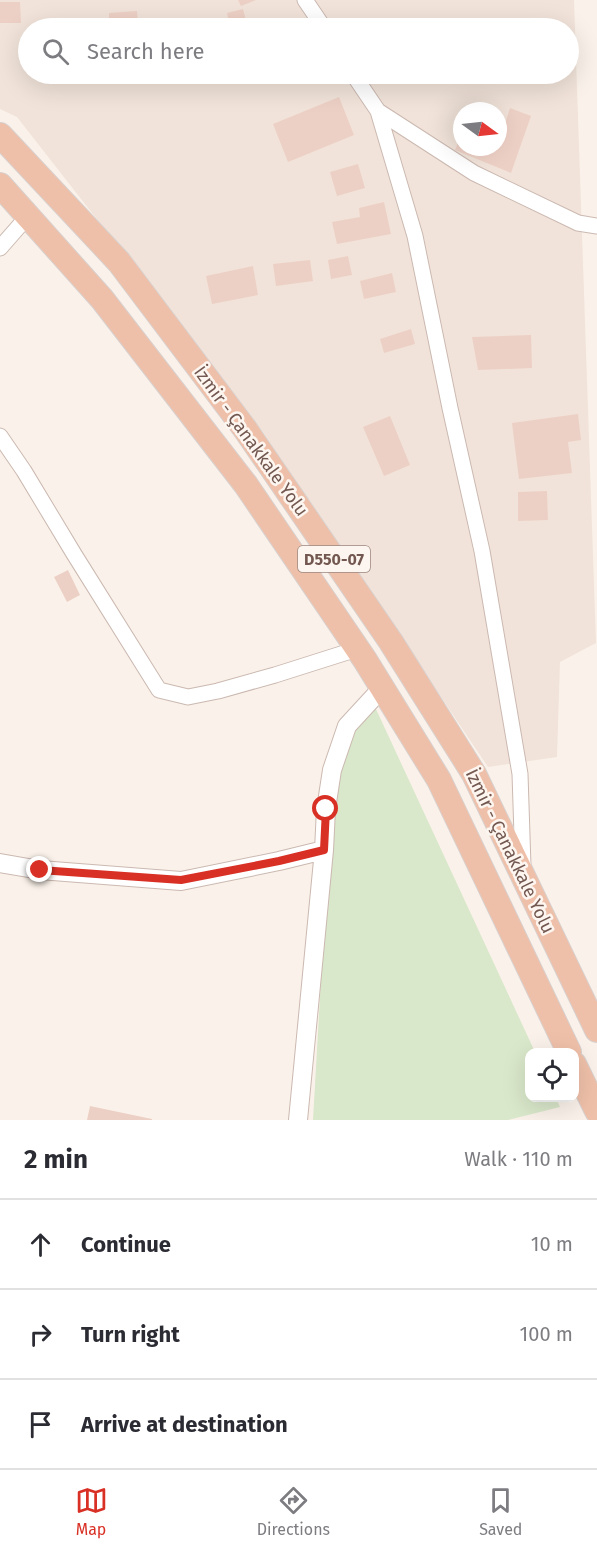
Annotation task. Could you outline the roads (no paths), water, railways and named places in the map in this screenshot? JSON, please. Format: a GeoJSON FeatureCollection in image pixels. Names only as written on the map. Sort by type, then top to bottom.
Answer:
{"type":"FeatureCollection","features":[{"type":"Feature","properties":{"kind":"highway","name":"İzmir - Çanakkale Yolu"},"geometry":{"type":"LineString","coordinates":[[0,135],[119,262],[251,439],[391,642],[474,774],[597,1029]]}},
{"type":"Feature","properties":{"kind":"highway","name":"İzmir - Çanakkale Yolu"},"geometry":{"type":"LineString","coordinates":[[0,185],[102,299],[246,484],[357,649],[439,780],[567,1048]]}},
{"type":"Feature","properties":{"kind":"highway"},"geometry":{"type":"LineString","coordinates":[[579,1074],[597,1111]]}},
{"type":"Feature","properties":{"kind":"street"},"geometry":{"type":"LineString","coordinates":[[305,0],[317,18]]}},
{"type":"Feature","properties":{"kind":"street"},"geometry":{"type":"LineString","coordinates":[[360,84],[378,111],[415,236],[482,551],[520,774],[523,879]]}},
{"type":"Feature","properties":{"kind":"street"},"geometry":{"type":"LineString","coordinates":[[378,111],[474,173],[578,223],[597,226]]}},
{"type":"Feature","properties":{"kind":"street"},"geometry":{"type":"LineString","coordinates":[[0,248],[28,216]]}},
{"type":"Feature","properties":{"kind":"street"},"geometry":{"type":"LineString","coordinates":[[0,436],[159,690],[188,697],[208,693],[357,649]]}},
{"type":"Feature","properties":{"kind":"street"},"geometry":{"type":"LineString","coordinates":[[298,1120],[326,809],[332,770],[347,726],[382,688]]}},
{"type":"Feature","properties":{"kind":"street"},"geometry":{"type":"LineString","coordinates":[[0,863],[40,870],[181,880],[324,850]]}}]}
